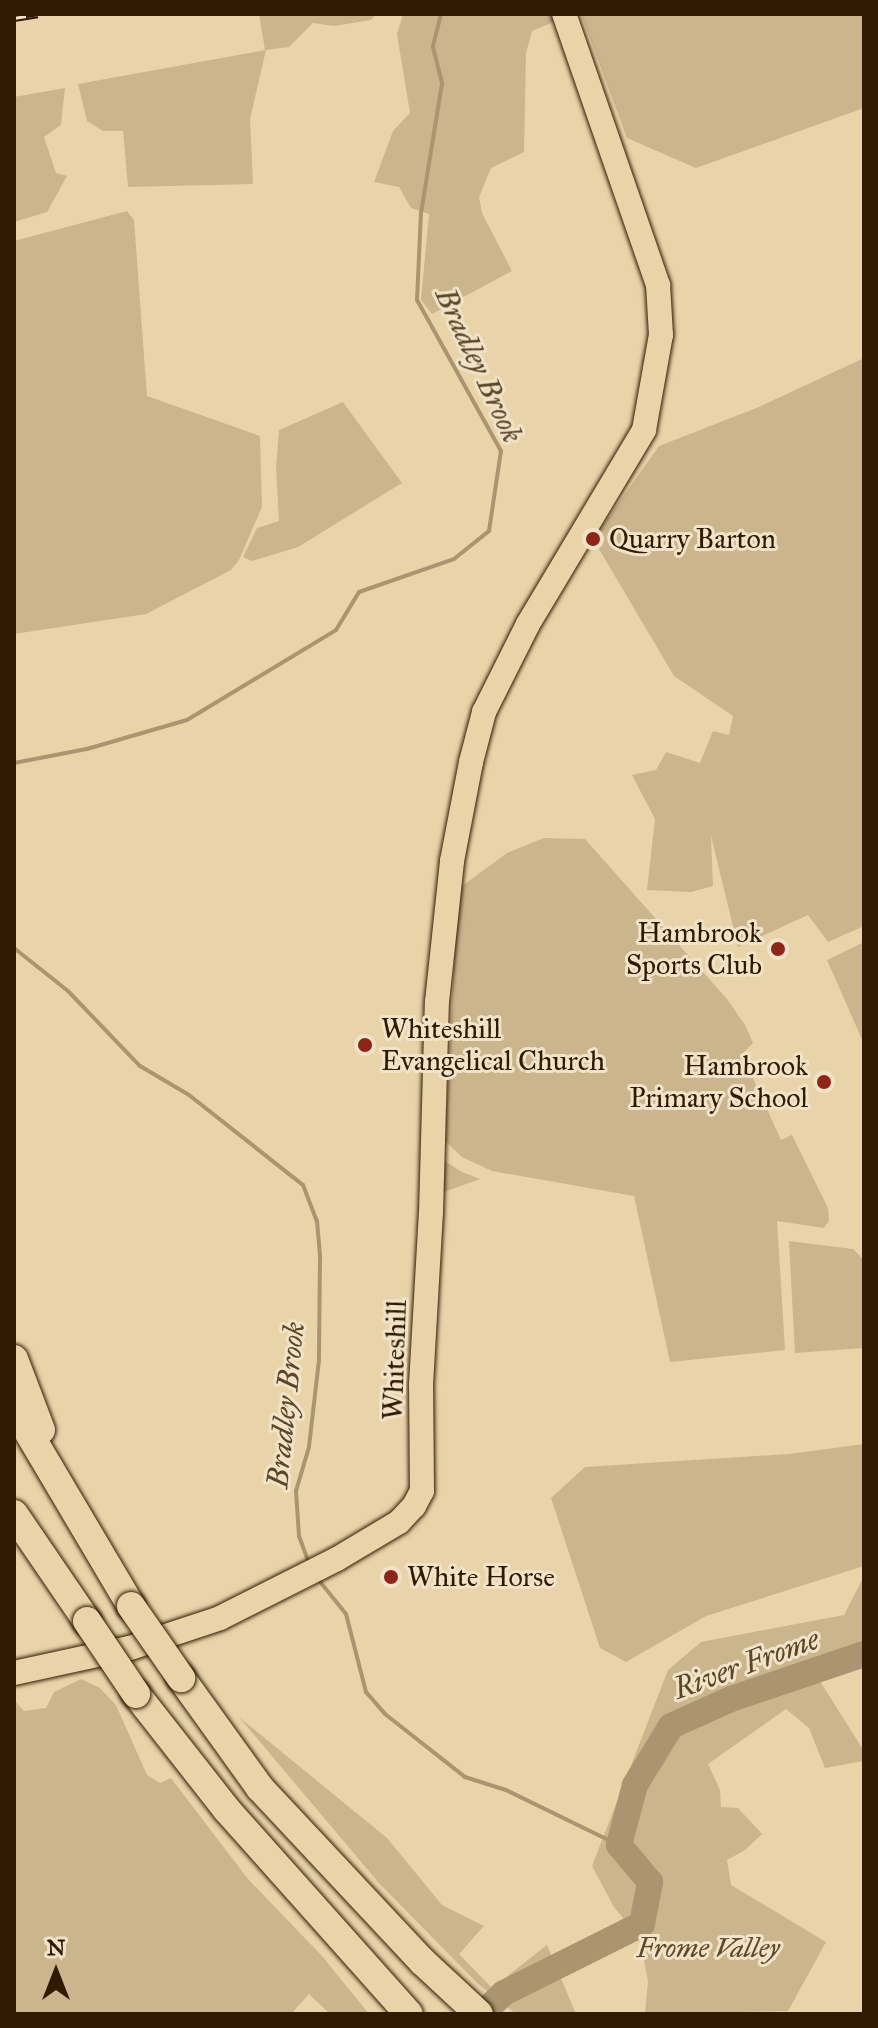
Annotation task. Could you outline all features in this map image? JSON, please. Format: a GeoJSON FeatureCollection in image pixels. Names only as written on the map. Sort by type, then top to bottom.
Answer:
{"type":"FeatureCollection","features":[{"type":"Feature","properties":{"kind":"highway"},"geometry":{"type":"LineString","coordinates":[[14,1359],[67,1502]]}},
{"type":"Feature","properties":{"kind":"highway"},"geometry":{"type":"LineString","coordinates":[[14,1408],[131,1606],[260,1788],[423,1962],[479,2014]]}},
{"type":"Feature","properties":{"kind":"highway"},"geometry":{"type":"LineString","coordinates":[[16,1516],[136,1694],[227,1810],[386,1993],[409,2014]]}},
{"type":"Feature","properties":{"kind":"main road","name":"Whiteshill"},"geometry":{"type":"LineString","coordinates":[[14,1673],[130,1648],[171,1635],[220,1618],[288,1586],[399,1522],[414,1506],[424,1478],[421,1385],[431,1213],[437,1002],[452,861],[471,762],[484,712],[528,624],[644,430],[661,335],[658,285],[564,14]]}},
{"type":"Feature","properties":{"kind":"green space"},"geometry":{"type":"Polygon","coordinates":[[[259,14],[376,14],[371,20],[334,26],[313,23],[289,47],[266,50],[250,119],[253,184],[128,187],[123,131],[103,131],[87,121],[78,84],[265,50],[259,14]]]}},
{"type":"Feature","properties":{"kind":"green space"},"geometry":{"type":"Polygon","coordinates":[[[403,14],[553,14],[556,21],[532,31],[526,53],[524,152],[491,168],[479,197],[482,213],[512,271],[432,314],[421,300],[429,214],[411,208],[399,187],[374,182],[393,131],[410,113],[397,34],[403,14]]]}},
{"type":"Feature","properties":{"kind":"green space"},"geometry":{"type":"Polygon","coordinates":[[[581,14],[864,14],[864,108],[696,168],[627,138],[581,14]]]}},
{"type":"Feature","properties":{"kind":"green space"},"geometry":{"type":"Polygon","coordinates":[[[65,88],[61,125],[44,137],[56,173],[67,176],[47,212],[14,222],[14,97],[65,88]]]}},
{"type":"Feature","properties":{"kind":"green space"},"geometry":{"type":"Polygon","coordinates":[[[127,211],[134,220],[147,396],[260,436],[262,507],[239,560],[231,570],[146,614],[14,634],[14,241],[127,211]]]}},
{"type":"Feature","properties":{"kind":"green space"},"geometry":{"type":"Polygon","coordinates":[[[864,358],[864,926],[828,942],[808,915],[738,947],[711,836],[713,886],[691,892],[647,890],[655,819],[632,775],[656,770],[666,752],[700,763],[713,731],[729,735],[733,716],[674,676],[593,539],[659,446],[759,407],[864,358]]]}},
{"type":"Feature","properties":{"kind":"green space"},"geometry":{"type":"Polygon","coordinates":[[[343,402],[402,483],[298,547],[252,561],[243,557],[257,528],[279,521],[276,469],[279,430],[343,402]]]}},
{"type":"Feature","properties":{"kind":"green space"},"geometry":{"type":"Polygon","coordinates":[[[544,838],[585,839],[727,999],[745,1025],[753,1043],[742,1054],[781,1140],[792,1135],[828,1208],[829,1221],[824,1228],[777,1221],[785,1350],[670,1362],[634,1196],[492,1171],[462,1157],[445,1141],[458,889],[507,853],[544,838]]]}},
{"type":"Feature","properties":{"kind":"green space"},"geometry":{"type":"Polygon","coordinates":[[[864,942],[864,1044],[827,960],[864,942]]]}},
{"type":"Feature","properties":{"kind":"green space"},"geometry":{"type":"Polygon","coordinates":[[[443,1160],[462,1172],[480,1179],[441,1193],[443,1160]]]}},
{"type":"Feature","properties":{"kind":"green space"},"geometry":{"type":"Polygon","coordinates":[[[789,1241],[853,1249],[864,1260],[864,1348],[795,1353],[789,1241]]]}},
{"type":"Feature","properties":{"kind":"green space"},"geometry":{"type":"Polygon","coordinates":[[[864,1444],[864,1566],[706,1616],[626,1662],[600,1648],[551,1498],[585,1467],[789,1454],[864,1444]]]}},
{"type":"Feature","properties":{"kind":"green space","name":"Frome Valley"},"geometry":{"type":"Polygon","coordinates":[[[864,1576],[864,1651],[813,1670],[864,1751],[864,1761],[825,1768],[809,1728],[786,1709],[708,1764],[720,1790],[721,1807],[738,1808],[762,1834],[745,1850],[727,1860],[731,1885],[826,1942],[788,2011],[645,2014],[648,1981],[640,1939],[614,1907],[592,1866],[668,1670],[701,1642],[844,1615],[864,1576]]]}},
{"type":"Feature","properties":{"kind":"green space"},"geometry":{"type":"Polygon","coordinates":[[[81,1679],[100,1688],[116,1705],[147,1775],[160,1783],[171,1778],[248,1879],[323,1957],[369,2014],[330,2014],[309,1994],[291,2014],[14,2014],[14,1700],[24,1711],[46,1708],[54,1692],[81,1679]]]}},
{"type":"Feature","properties":{"kind":"green space","name":"Frome Valley"},"geometry":{"type":"Polygon","coordinates":[[[239,1717],[387,1838],[442,1905],[484,1926],[459,1954],[492,1988],[547,1945],[576,2014],[516,2014],[477,1983],[378,1882],[239,1717]]]}},
{"type":"Feature","properties":{"kind":"waterway","name":"Bradley Brook"},"geometry":{"type":"LineString","coordinates":[[14,763],[87,749],[187,720],[336,630],[359,592],[454,559],[489,531],[501,451],[417,300],[421,213],[442,83],[433,46],[441,14]]}},
{"type":"Feature","properties":{"kind":"waterway","name":"Bradley Brook"},"geometry":{"type":"LineString","coordinates":[[14,948],[68,991],[140,1066],[189,1095],[303,1185],[317,1221],[320,1258],[319,1360],[309,1447],[296,1491],[299,1536],[309,1564]]}},
{"type":"Feature","properties":{"kind":"waterway","name":"Bradley Brook"},"geometry":{"type":"LineString","coordinates":[[317,1578],[346,1614],[366,1692],[385,1714],[465,1777],[506,1790],[619,1845]]}},
{"type":"Feature","properties":{"kind":"waterway","name":"River Frome"},"geometry":{"type":"LineString","coordinates":[[482,2014],[504,1993],[642,1924],[650,1882],[619,1845],[635,1785],[671,1726],[731,1699],[864,1654]]}},
{"type":"Feature","properties":{"kind":"railway"},"geometry":{"type":"LineString","coordinates":[[14,18],[38,14]]}},
{"type":"Feature","properties":{"kind":"place","name":"Quarry Barton"},"geometry":{"type":"Point","coordinates":[593,539]}},
{"type":"Feature","properties":{"kind":"place","name":"Hambrook Sports Club"},"geometry":{"type":"Point","coordinates":[778,949]}},
{"type":"Feature","properties":{"kind":"place","name":"Whiteshill Evangelical Church"},"geometry":{"type":"Point","coordinates":[365,1045]}},
{"type":"Feature","properties":{"kind":"place","name":"Hambrook Primary School"},"geometry":{"type":"Point","coordinates":[824,1082]}},
{"type":"Feature","properties":{"kind":"place","name":"White Horse"},"geometry":{"type":"Point","coordinates":[391,1577]}}]}
